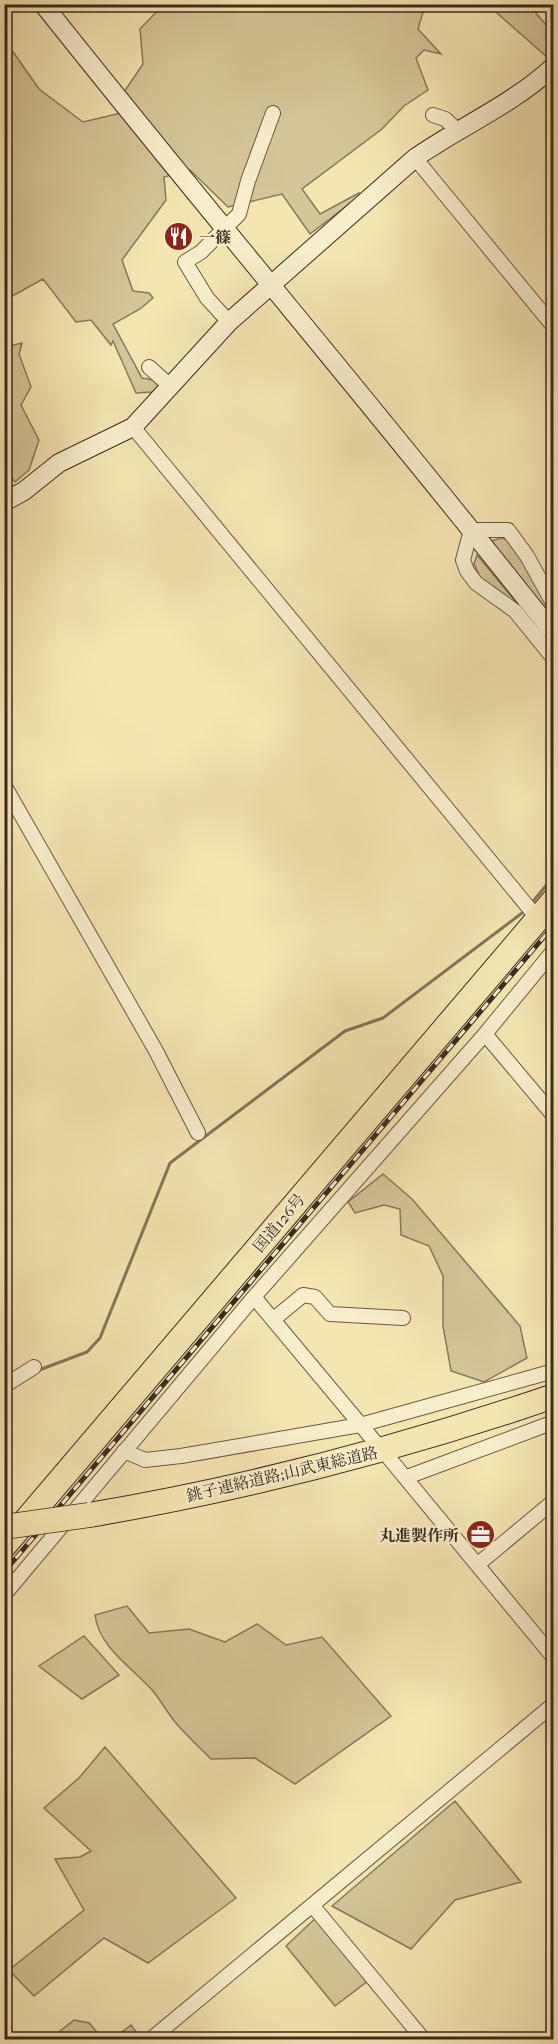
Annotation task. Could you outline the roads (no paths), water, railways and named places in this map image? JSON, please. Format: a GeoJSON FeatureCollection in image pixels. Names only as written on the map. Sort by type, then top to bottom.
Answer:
{"type":"FeatureCollection","features":[{"type":"Feature","properties":{"kind":"highway","name":"国道126号"},"geometry":{"type":"LineString","coordinates":[[4,1546],[531,911],[554,900]]}},
{"type":"Feature","properties":{"kind":"highway","name":"銚子連絡道路;山武東総道路"},"geometry":{"type":"LineString","coordinates":[[4,1527],[89,1515],[227,1489],[301,1472],[410,1443],[554,1395]]}},
{"type":"Feature","properties":{"kind":"street"},"geometry":{"type":"LineString","coordinates":[[43,4],[268,285],[554,634]]}},
{"type":"Feature","properties":{"kind":"street"},"geometry":{"type":"LineString","coordinates":[[4,502],[24,491],[59,463],[133,427],[229,322],[268,285],[415,158],[492,113],[554,66]]}},
{"type":"Feature","properties":{"kind":"street"},"geometry":{"type":"LineString","coordinates":[[229,322],[207,298],[184,262],[201,252],[239,214],[248,181],[273,112]]}},
{"type":"Feature","properties":{"kind":"street"},"geometry":{"type":"LineString","coordinates":[[433,114],[445,119],[458,131]]}},
{"type":"Feature","properties":{"kind":"street"},"geometry":{"type":"LineString","coordinates":[[415,158],[554,327]]}},
{"type":"Feature","properties":{"kind":"street"},"geometry":{"type":"LineString","coordinates":[[150,367],[170,386]]}},
{"type":"Feature","properties":{"kind":"street"},"geometry":{"type":"LineString","coordinates":[[133,427],[531,911]]}},
{"type":"Feature","properties":{"kind":"street"},"geometry":{"type":"LineString","coordinates":[[471,530],[508,530],[527,556],[554,605]]}},
{"type":"Feature","properties":{"kind":"street"},"geometry":{"type":"LineString","coordinates":[[471,530],[464,560],[467,571],[476,583],[515,610],[554,659]]}},
{"type":"Feature","properties":{"kind":"street"},"geometry":{"type":"LineString","coordinates":[[4,785],[156,1051],[198,1133]]}},
{"type":"Feature","properties":{"kind":"street"},"geometry":{"type":"LineString","coordinates":[[4,1595],[254,1297],[485,1034],[554,951]]}},
{"type":"Feature","properties":{"kind":"street"},"geometry":{"type":"LineString","coordinates":[[485,1034],[554,1116]]}},
{"type":"Feature","properties":{"kind":"street"},"geometry":{"type":"LineString","coordinates":[[274,1319],[303,1295],[315,1297],[330,1314],[403,1318]]}},
{"type":"Feature","properties":{"kind":"street"},"geometry":{"type":"LineString","coordinates":[[254,1297],[375,1442]]}},
{"type":"Feature","properties":{"kind":"street"},"geometry":{"type":"LineString","coordinates":[[4,1386],[34,1367]]}},
{"type":"Feature","properties":{"kind":"street"},"geometry":{"type":"LineString","coordinates":[[124,1451],[145,1460],[181,1456],[360,1425],[554,1371]]}},
{"type":"Feature","properties":{"kind":"street"},"geometry":{"type":"LineString","coordinates":[[406,1478],[554,1422]]}},
{"type":"Feature","properties":{"kind":"street"},"geometry":{"type":"LineString","coordinates":[[389,1458],[554,1658]]}},
{"type":"Feature","properties":{"kind":"street"},"geometry":{"type":"LineString","coordinates":[[477,1565],[554,1500]]}},
{"type":"Feature","properties":{"kind":"street"},"geometry":{"type":"LineString","coordinates":[[150,2040],[554,1704]]}},
{"type":"Feature","properties":{"kind":"street"},"geometry":{"type":"LineString","coordinates":[[312,1905],[424,2040]]}},
{"type":"Feature","properties":{"kind":"waterway"},"geometry":{"type":"LineString","coordinates":[[530,905],[554,876]]}},
{"type":"Feature","properties":{"kind":"waterway"},"geometry":{"type":"LineString","coordinates":[[39,1370],[87,1352],[100,1338],[170,1163],[345,1031],[383,1018],[526,910]]}},
{"type":"Feature","properties":{"kind":"railway"},"geometry":{"type":"LineString","coordinates":[[4,1572],[554,925]]}},
{"type":"Feature","properties":{"kind":"place","name":"一篠"},"geometry":{"type":"Point","coordinates":[178,237]}},
{"type":"Feature","properties":{"kind":"place","name":"丸進製作所"},"geometry":{"type":"Point","coordinates":[480,1535]}}]}
